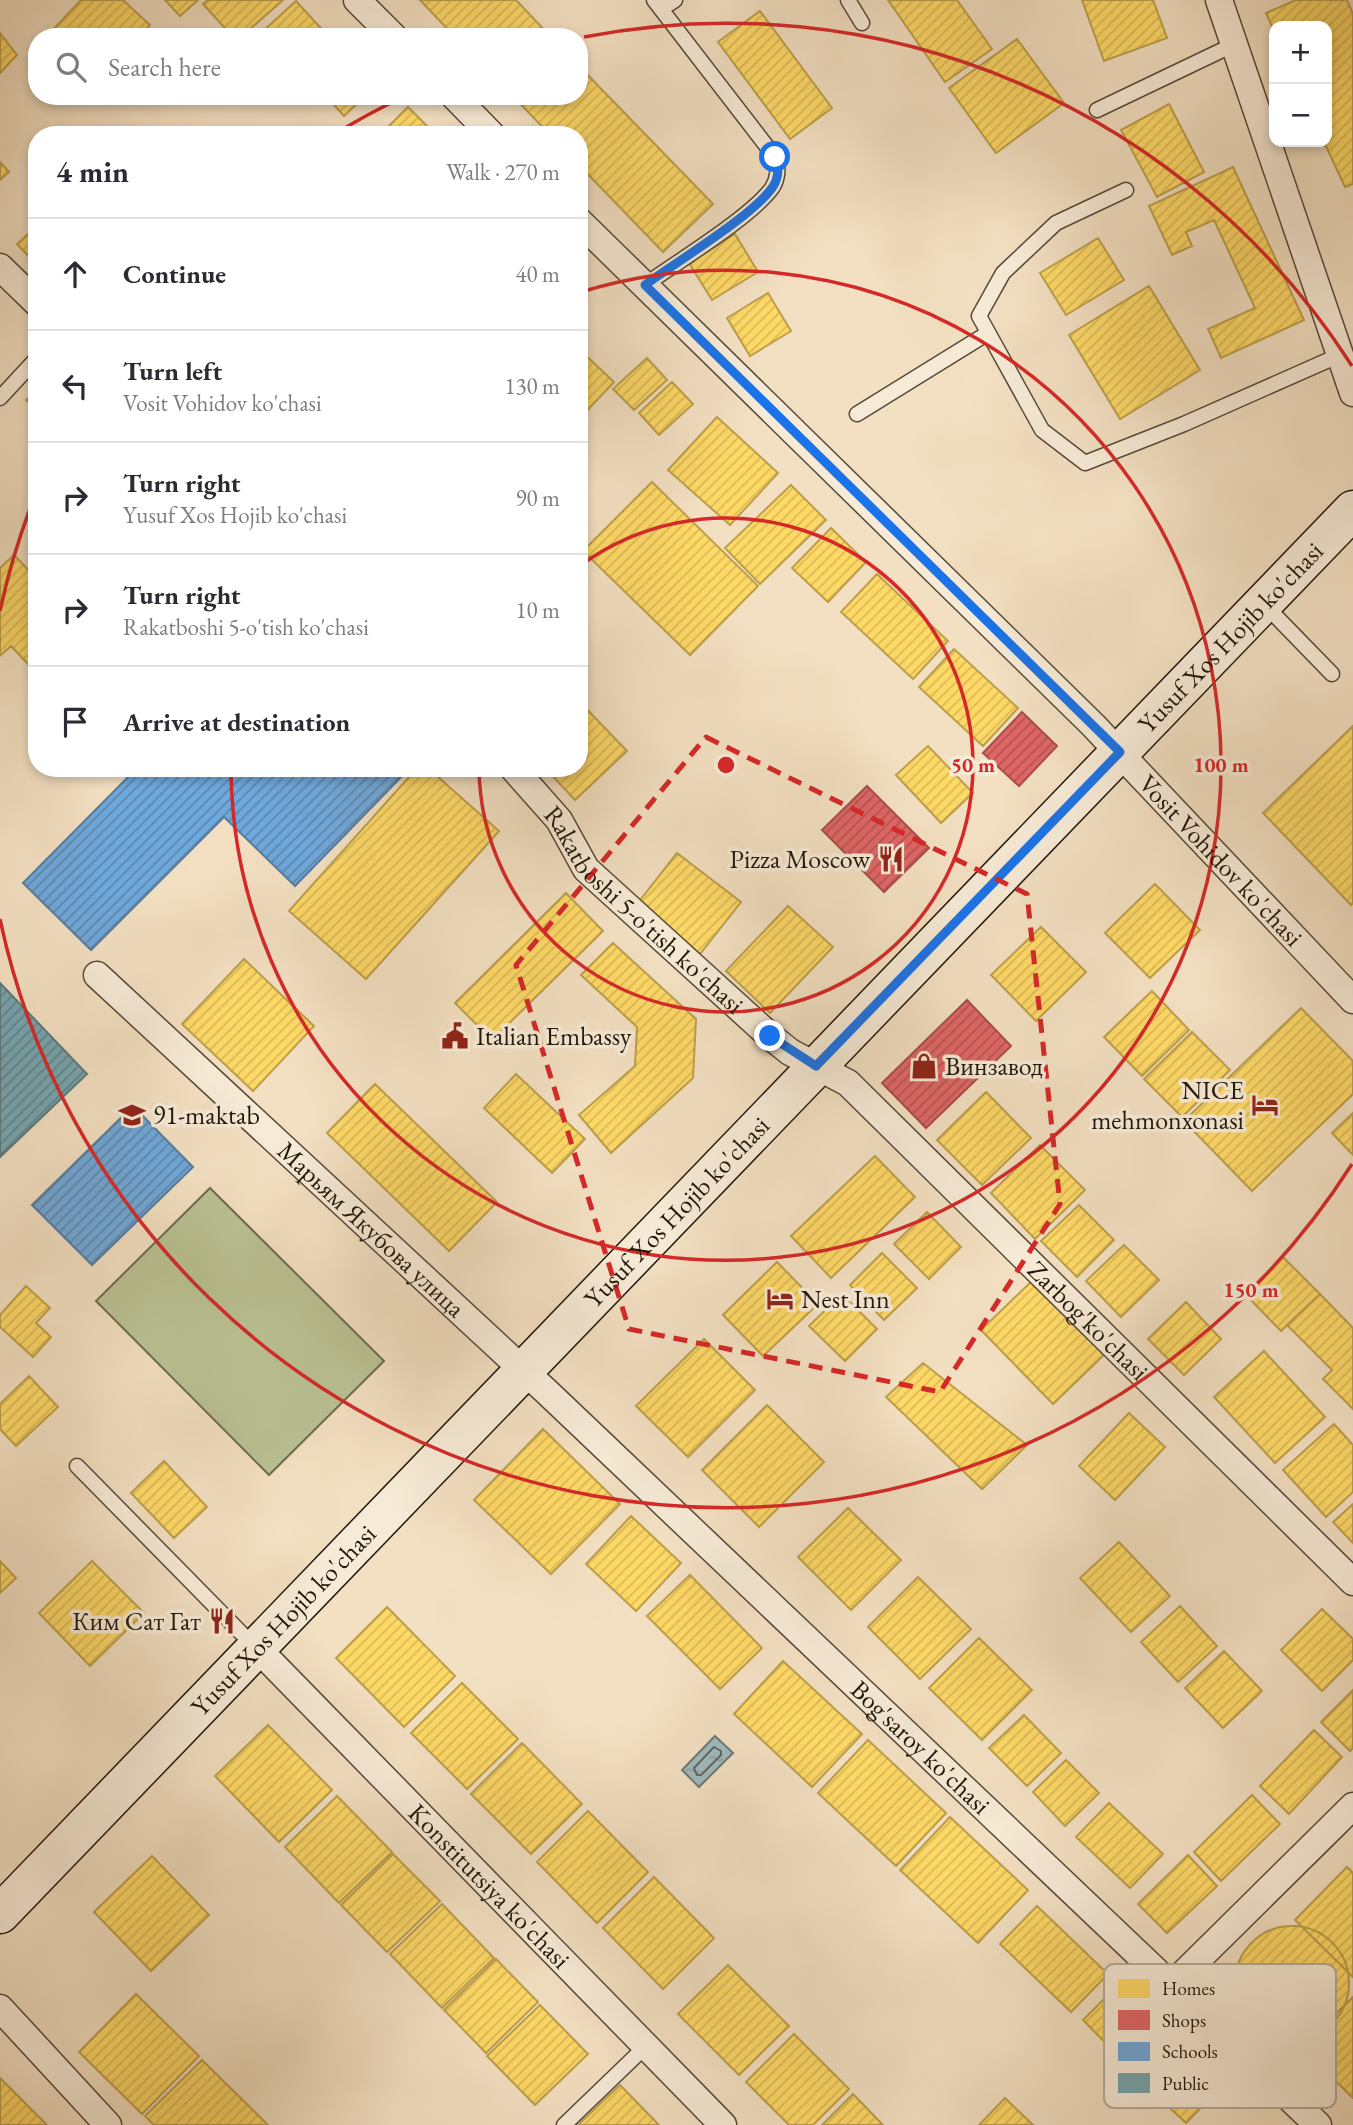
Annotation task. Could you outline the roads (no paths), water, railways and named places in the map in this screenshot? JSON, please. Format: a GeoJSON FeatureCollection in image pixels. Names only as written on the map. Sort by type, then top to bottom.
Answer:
{"type":"FeatureCollection","features":[{"type":"Feature","properties":{"kind":"main road","name":"Yusuf Xos Hojib ko'chasi"},"geometry":{"type":"LineString","coordinates":[[0,1914],[1353,510]]}},
{"type":"Feature","properties":{"kind":"street"},"geometry":{"type":"LineString","coordinates":[[357,0],[385,28]]}},
{"type":"Feature","properties":{"kind":"street"},"geometry":{"type":"LineString","coordinates":[[1219,0],[1353,394]]}},
{"type":"Feature","properties":{"kind":"street"},"geometry":{"type":"LineString","coordinates":[[463,105],[483,126]]}},
{"type":"Feature","properties":{"kind":"street","name":"Vosit Vohidov ko'chasi"},"geometry":{"type":"LineString","coordinates":[[588,229],[1120,752],[1353,1000]]}},
{"type":"Feature","properties":{"kind":"street"},"geometry":{"type":"LineString","coordinates":[[0,267],[28,294]]}},
{"type":"Feature","properties":{"kind":"street","name":"Rakatboshi 5-o'tish ko'chasi"},"geometry":{"type":"LineString","coordinates":[[521,777],[559,820],[586,869],[770,1036],[816,1066]]}},
{"type":"Feature","properties":{"kind":"street","name":"Марьям Якубова улица"},"geometry":{"type":"LineString","coordinates":[[97,975],[523,1370]]}},
{"type":"Feature","properties":{"kind":"street","name":"Zarbog'ko'chasi"},"geometry":{"type":"LineString","coordinates":[[816,1066],[848,1083],[1353,1582]]}},
{"type":"Feature","properties":{"kind":"street","name":"Bog'saroy ko'chasi"},"geometry":{"type":"LineString","coordinates":[[523,1370],[1152,1964]]}},
{"type":"Feature","properties":{"kind":"street","name":"Konstitutsiya ko'chasi"},"geometry":{"type":"LineString","coordinates":[[256,1647],[723,2125]]}},
{"type":"Feature","properties":{"kind":"street"},"geometry":{"type":"LineString","coordinates":[[1193,1964],[1353,1805]]}},
{"type":"Feature","properties":{"kind":"street"},"geometry":{"type":"LineString","coordinates":[[0,2008],[108,2125]]}},
{"type":"Feature","properties":{"kind":"street","name":"Bog'saroy ko'chasi"},"geometry":{"type":"LineString","coordinates":[[1301,2108],[1318,2125]]}},
{"type":"Feature","properties":{"kind":"lane"},"geometry":{"type":"LineString","coordinates":[[645,285],[754,205],[773,187],[779,167],[775,157],[657,4],[675,0]]}},
{"type":"Feature","properties":{"kind":"lane"},"geometry":{"type":"LineString","coordinates":[[848,0],[862,23]]}},
{"type":"Feature","properties":{"kind":"lane"},"geometry":{"type":"LineString","coordinates":[[1097,110],[1235,44]]}},
{"type":"Feature","properties":{"kind":"lane"},"geometry":{"type":"LineString","coordinates":[[1126,190],[1056,223],[1003,273],[979,316],[1042,430],[1085,463],[1185,424],[1340,355]]}},
{"type":"Feature","properties":{"kind":"lane"},"geometry":{"type":"LineString","coordinates":[[858,414],[988,333]]}},
{"type":"Feature","properties":{"kind":"lane"},"geometry":{"type":"LineString","coordinates":[[0,398],[28,368]]}},
{"type":"Feature","properties":{"kind":"lane"},"geometry":{"type":"LineString","coordinates":[[1263,603],[1332,674]]}},
{"type":"Feature","properties":{"kind":"lane"},"geometry":{"type":"LineString","coordinates":[[77,1466],[256,1647]]}},
{"type":"Feature","properties":{"kind":"lane"},"geometry":{"type":"LineString","coordinates":[[564,2125],[645,2047]]}},
{"type":"Feature","properties":{"kind":"water"},"geometry":{"type":"Polygon","coordinates":[[[715,1736],[733,1753],[699,1787],[682,1770],[715,1736]]]}},
{"type":"Feature","properties":{"kind":"place","name":"Pizza Moscow"},"geometry":{"type":"Point","coordinates":[891,859]}},
{"type":"Feature","properties":{"kind":"place","name":"Italian Embassy"},"geometry":{"type":"Point","coordinates":[455,1036]}},
{"type":"Feature","properties":{"kind":"place","name":"Винзавод"},"geometry":{"type":"Point","coordinates":[924,1066]}},
{"type":"Feature","properties":{"kind":"place","name":"NICE mehmonxonasi"},"geometry":{"type":"Point","coordinates":[1265,1105]}},
{"type":"Feature","properties":{"kind":"place","name":"91-maktab"},"geometry":{"type":"Point","coordinates":[132,1115]}},
{"type":"Feature","properties":{"kind":"place","name":"Nest Inn"},"geometry":{"type":"Point","coordinates":[780,1299]}},
{"type":"Feature","properties":{"kind":"place","name":"Ким Сат Гат"},"geometry":{"type":"Point","coordinates":[222,1621]}}]}
